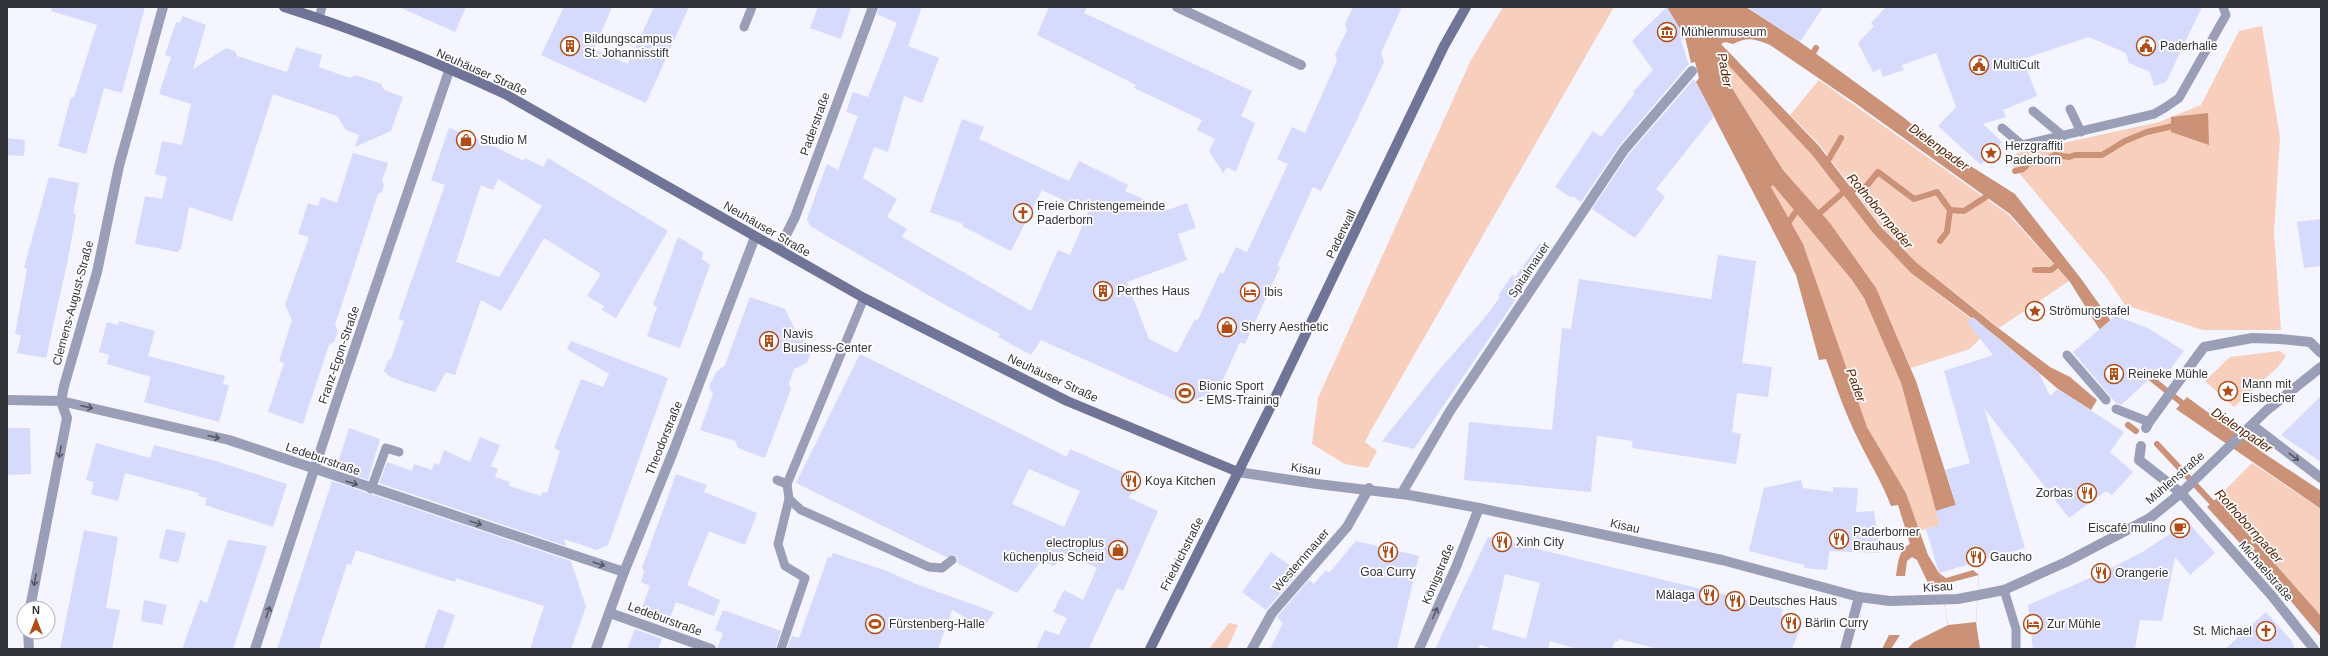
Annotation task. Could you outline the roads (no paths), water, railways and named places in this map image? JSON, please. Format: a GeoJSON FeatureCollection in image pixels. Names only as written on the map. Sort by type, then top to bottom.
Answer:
{"type":"FeatureCollection","features":[{"type":"Feature","properties":{"kind":"main road","name":"Neuhäuser Straße"},"geometry":{"type":"LineString","coordinates":[[284,7],[356,31],[505,94],[864,298],[1067,401],[1238,472]]}},
{"type":"Feature","properties":{"kind":"main road","name":"Paderwall"},"geometry":{"type":"LineString","coordinates":[[1238,472],[1444,46],[1466,7]]}},
{"type":"Feature","properties":{"kind":"main road","name":"Friedrichstraße"},"geometry":{"type":"LineString","coordinates":[[1150,649],[1238,472]]}},
{"type":"Feature","properties":{"kind":"street","name":"Clemens-August-Straße"},"geometry":{"type":"LineString","coordinates":[[61,401],[97,272],[119,166],[163,7]]}},
{"type":"Feature","properties":{"kind":"street","name":"Paderstraße"},"geometry":{"type":"LineString","coordinates":[[779,250],[795,217],[873,7]]}},
{"type":"Feature","properties":{"kind":"street"},"geometry":{"type":"LineString","coordinates":[[1177,7],[1301,65]]}},
{"type":"Feature","properties":{"kind":"street","name":"Franz-Egon-Straße"},"geometry":{"type":"LineString","coordinates":[[256,649],[337,400],[449,71]]}},
{"type":"Feature","properties":{"kind":"street","name":"Spitalmauer"},"geometry":{"type":"LineString","coordinates":[[1402,494],[1450,411],[1624,150],[1692,71]]}},
{"type":"Feature","properties":{"kind":"street","name":"Theodorstraße"},"geometry":{"type":"LineString","coordinates":[[596,649],[624,572],[673,452],[755,236]]}},
{"type":"Feature","properties":{"kind":"street"},"geometry":{"type":"LineString","coordinates":[[2148,425],[2204,347],[2252,338],[2280,339],[2310,342],[2321,353]]}},
{"type":"Feature","properties":{"kind":"street","name":"Mühlenstraße"},"geometry":{"type":"LineString","coordinates":[[2004,590],[2066,562],[2150,518],[2184,491],[2272,406],[2321,367]]}},
{"type":"Feature","properties":{"kind":"street","name":"Ledeburstraße"},"geometry":{"type":"LineString","coordinates":[[7,400],[61,401],[229,440],[371,489],[624,572]]}},
{"type":"Feature","properties":{"kind":"street"},"geometry":{"type":"LineString","coordinates":[[32,600],[67,418],[61,401]]}},
{"type":"Feature","properties":{"kind":"street"},"geometry":{"type":"LineString","coordinates":[[2252,425],[2321,478]]}},
{"type":"Feature","properties":{"kind":"street","name":"Michaelstraße"},"geometry":{"type":"LineString","coordinates":[[2141,446],[2139,460],[2184,491],[2272,596],[2314,649]]}},
{"type":"Feature","properties":{"kind":"street","name":"Kisau"},"geometry":{"type":"LineString","coordinates":[[1238,472],[1317,484],[1369,488],[1479,508],[1722,560],[1859,597],[1907,602],[1931,601],[1979,595],[2004,590]]}},
{"type":"Feature","properties":{"kind":"street","name":"Westernmauer"},"geometry":{"type":"LineString","coordinates":[[1252,649],[1272,613],[1347,527],[1369,488]]}},
{"type":"Feature","properties":{"kind":"street","name":"Königstraße"},"geometry":{"type":"LineString","coordinates":[[1419,649],[1456,566],[1479,508]]}},
{"type":"Feature","properties":{"kind":"street"},"geometry":{"type":"LineString","coordinates":[[1845,649],[1859,597]]}},
{"type":"Feature","properties":{"kind":"street","name":"Ledeburstraße"},"geometry":{"type":"LineString","coordinates":[[610,613],[711,649]]}},
{"type":"Feature","properties":{"kind":"lane"},"geometry":{"type":"LineString","coordinates":[[319,18],[322,7]]}},
{"type":"Feature","properties":{"kind":"lane"},"geometry":{"type":"LineString","coordinates":[[744,27],[752,7]]}},
{"type":"Feature","properties":{"kind":"lane"},"geometry":{"type":"LineString","coordinates":[[2002,128],[2022,145],[2154,114],[2179,98],[2220,28],[2226,15],[2224,7]]}},
{"type":"Feature","properties":{"kind":"lane"},"geometry":{"type":"LineString","coordinates":[[2070,109],[2081,132]]}},
{"type":"Feature","properties":{"kind":"lane"},"geometry":{"type":"LineString","coordinates":[[2033,110],[2063,136]]}},
{"type":"Feature","properties":{"kind":"lane"},"geometry":{"type":"LineString","coordinates":[[781,649],[805,578],[785,566],[778,544],[789,499],[787,484],[864,298]]}},
{"type":"Feature","properties":{"kind":"lane"},"geometry":{"type":"LineString","coordinates":[[2067,355],[2106,400]]}},
{"type":"Feature","properties":{"kind":"lane"},"geometry":{"type":"LineString","coordinates":[[2116,409],[2148,425]]}},
{"type":"Feature","properties":{"kind":"lane"},"geometry":{"type":"LineString","coordinates":[[371,489],[386,448],[399,452]]}},
{"type":"Feature","properties":{"kind":"lane"},"geometry":{"type":"LineString","coordinates":[[777,480],[787,484]]}},
{"type":"Feature","properties":{"kind":"lane"},"geometry":{"type":"LineString","coordinates":[[789,499],[801,510],[929,567],[942,568],[952,560]]}},
{"type":"Feature","properties":{"kind":"lane"},"geometry":{"type":"LineString","coordinates":[[2004,590],[2016,629],[2016,649]]}},
{"type":"Feature","properties":{"kind":"water"},"geometry":{"type":"Polygon","coordinates":[[[1666,7],[1746,7],[1800,42],[1903,117],[1939,146],[2015,194],[2082,280],[2123,338],[2108,343],[2070,282],[2010,214],[1855,103],[1770,45],[1752,39],[1743,40],[1733,44],[1725,42],[1721,44],[1819,146],[1880,226],[1917,263],[1993,324],[2050,367],[2070,377],[2097,400],[2091,410],[2058,389],[1997,337],[1911,273],[1873,233],[1813,156],[1729,66],[1724,66],[1723,71],[1727,80],[1783,170],[1830,223],[1876,288],[1916,381],[1956,505],[1936,511],[1901,383],[1864,298],[1852,280],[1773,185],[1771,187],[1803,244],[1867,427],[1906,493],[1928,555],[1939,573],[1946,578],[1973,570],[1979,575],[1976,622],[1980,649],[1907,649],[1914,642],[1948,625],[1941,585],[1929,585],[1917,560],[1912,557],[1907,561],[1905,576],[1896,576],[1901,554],[1910,544],[1898,505],[1891,506],[1849,419],[1826,359],[1819,360],[1796,275],[1696,82],[1699,78],[1695,62],[1691,63],[1685,37],[1666,7]]]}},
{"type":"Feature","properties":{"kind":"water"},"geometry":{"type":"Polygon","coordinates":[[[2208,113],[2209,145],[2171,132],[2171,117],[2208,113]]]}},
{"type":"Feature","properties":{"kind":"water"},"geometry":{"type":"Polygon","coordinates":[[[2187,397],[2262,452],[2321,491],[2321,509],[2176,409],[2187,397]]]}},
{"type":"Feature","properties":{"kind":"water"},"geometry":{"type":"Polygon","coordinates":[[[2217,498],[2321,616],[2321,637],[2270,576],[2207,507],[2217,498]]]}},
{"type":"Feature","properties":{"kind":"water"},"geometry":{"type":"Polygon","coordinates":[[[1889,635],[1900,635],[1891,649],[1882,649],[1889,635]]]}},
{"type":"Feature","properties":{"kind":"waterway"},"geometry":{"type":"LineString","coordinates":[[1810,58],[1816,48]]}},
{"type":"Feature","properties":{"kind":"waterway"},"geometry":{"type":"LineString","coordinates":[[2015,171],[2023,169],[2029,163],[2040,163],[2055,155],[2069,157],[2075,155],[2102,155],[2125,141],[2147,132],[2178,125]]}},
{"type":"Feature","properties":{"kind":"waterway"},"geometry":{"type":"LineString","coordinates":[[1826,164],[1841,138]]}},
{"type":"Feature","properties":{"kind":"waterway"},"geometry":{"type":"LineString","coordinates":[[1815,217],[1846,190],[1864,189],[1878,172],[1914,199],[1937,192],[1950,210],[1964,211],[1992,193]]}},
{"type":"Feature","properties":{"kind":"waterway"},"geometry":{"type":"LineString","coordinates":[[1786,226],[1800,206]]}},
{"type":"Feature","properties":{"kind":"waterway"},"geometry":{"type":"LineString","coordinates":[[1940,241],[1947,232],[1950,210]]}},
{"type":"Feature","properties":{"kind":"waterway"},"geometry":{"type":"LineString","coordinates":[[1893,247],[1905,235]]}},
{"type":"Feature","properties":{"kind":"waterway"},"geometry":{"type":"LineString","coordinates":[[2035,270],[2051,270],[2060,263]]}},
{"type":"Feature","properties":{"kind":"waterway","name":"Dielenpader"},"geometry":{"type":"LineString","coordinates":[[2152,379],[2187,407]]}},
{"type":"Feature","properties":{"kind":"waterway","name":"Rothobornpader"},"geometry":{"type":"LineString","coordinates":[[2128,425],[2136,431]]}},
{"type":"Feature","properties":{"kind":"waterway","name":"Rothobornpader"},"geometry":{"type":"LineString","coordinates":[[2157,444],[2217,508]]}},
{"type":"Feature","properties":{"kind":"place","name":"Mühlenmuseum"},"geometry":{"type":"Point","coordinates":[1667,32]}},
{"type":"Feature","properties":{"kind":"place","name":"Bildungscampus St. Johannisstift"},"geometry":{"type":"Point","coordinates":[570,46]}},
{"type":"Feature","properties":{"kind":"place","name":"Paderhalle"},"geometry":{"type":"Point","coordinates":[2146,46]}},
{"type":"Feature","properties":{"kind":"place","name":"MultiCult"},"geometry":{"type":"Point","coordinates":[1979,65]}},
{"type":"Feature","properties":{"kind":"place","name":"Studio M"},"geometry":{"type":"Point","coordinates":[466,140]}},
{"type":"Feature","properties":{"kind":"place","name":"Herzgraffiti Paderborn"},"geometry":{"type":"Point","coordinates":[1991,153]}},
{"type":"Feature","properties":{"kind":"place","name":"Freie Christengemeinde Paderborn"},"geometry":{"type":"Point","coordinates":[1023,213]}},
{"type":"Feature","properties":{"kind":"place","name":"Perthes Haus"},"geometry":{"type":"Point","coordinates":[1103,291]}},
{"type":"Feature","properties":{"kind":"place","name":"Ibis"},"geometry":{"type":"Point","coordinates":[1250,292]}},
{"type":"Feature","properties":{"kind":"place","name":"Strömungstafel"},"geometry":{"type":"Point","coordinates":[2035,311]}},
{"type":"Feature","properties":{"kind":"place","name":"Sherry Aesthetic"},"geometry":{"type":"Point","coordinates":[1227,327]}},
{"type":"Feature","properties":{"kind":"place","name":"Navis Business-Center"},"geometry":{"type":"Point","coordinates":[769,341]}},
{"type":"Feature","properties":{"kind":"place","name":"Reineke Mühle"},"geometry":{"type":"Point","coordinates":[2114,374]}},
{"type":"Feature","properties":{"kind":"place","name":"Mann mit Eisbecher"},"geometry":{"type":"Point","coordinates":[2228,391]}},
{"type":"Feature","properties":{"kind":"place","name":"Bionic Sport - EMS-Training"},"geometry":{"type":"Point","coordinates":[1185,393]}},
{"type":"Feature","properties":{"kind":"place","name":"Koya Kitchen"},"geometry":{"type":"Point","coordinates":[1131,481]}},
{"type":"Feature","properties":{"kind":"place","name":"Zorbas"},"geometry":{"type":"Point","coordinates":[2087,493]}},
{"type":"Feature","properties":{"kind":"place","name":"Eiscafé mulino"},"geometry":{"type":"Point","coordinates":[2180,528]}},
{"type":"Feature","properties":{"kind":"place","name":"Paderborner Brauhaus"},"geometry":{"type":"Point","coordinates":[1839,539]}},
{"type":"Feature","properties":{"kind":"place","name":"Xinh City"},"geometry":{"type":"Point","coordinates":[1502,542]}},
{"type":"Feature","properties":{"kind":"place","name":"electroplus küchenplus Scheid"},"geometry":{"type":"Point","coordinates":[1118,550]}},
{"type":"Feature","properties":{"kind":"place","name":"Goa Curry"},"geometry":{"type":"Point","coordinates":[1388,552]}},
{"type":"Feature","properties":{"kind":"place","name":"Gaucho"},"geometry":{"type":"Point","coordinates":[1976,557]}},
{"type":"Feature","properties":{"kind":"place","name":"Orangerie"},"geometry":{"type":"Point","coordinates":[2101,573]}},
{"type":"Feature","properties":{"kind":"place","name":"Málaga"},"geometry":{"type":"Point","coordinates":[1709,595]}},
{"type":"Feature","properties":{"kind":"place","name":"Deutsches Haus"},"geometry":{"type":"Point","coordinates":[1735,601]}},
{"type":"Feature","properties":{"kind":"place","name":"Bärlin Curry"},"geometry":{"type":"Point","coordinates":[1791,623]}},
{"type":"Feature","properties":{"kind":"place","name":"Fürstenberg-Halle"},"geometry":{"type":"Point","coordinates":[875,624]}},
{"type":"Feature","properties":{"kind":"place","name":"Zur Mühle"},"geometry":{"type":"Point","coordinates":[2033,624]}},
{"type":"Feature","properties":{"kind":"place","name":"St. Michael"},"geometry":{"type":"Point","coordinates":[2266,631]}},
{"type":"Feature","properties":{"kind":"water label","name":"Pader"},"geometry":{"type":"Point","coordinates":[1725,70]}},
{"type":"Feature","properties":{"kind":"water label","name":"Pader"},"geometry":{"type":"Point","coordinates":[1856,385]}}]}
